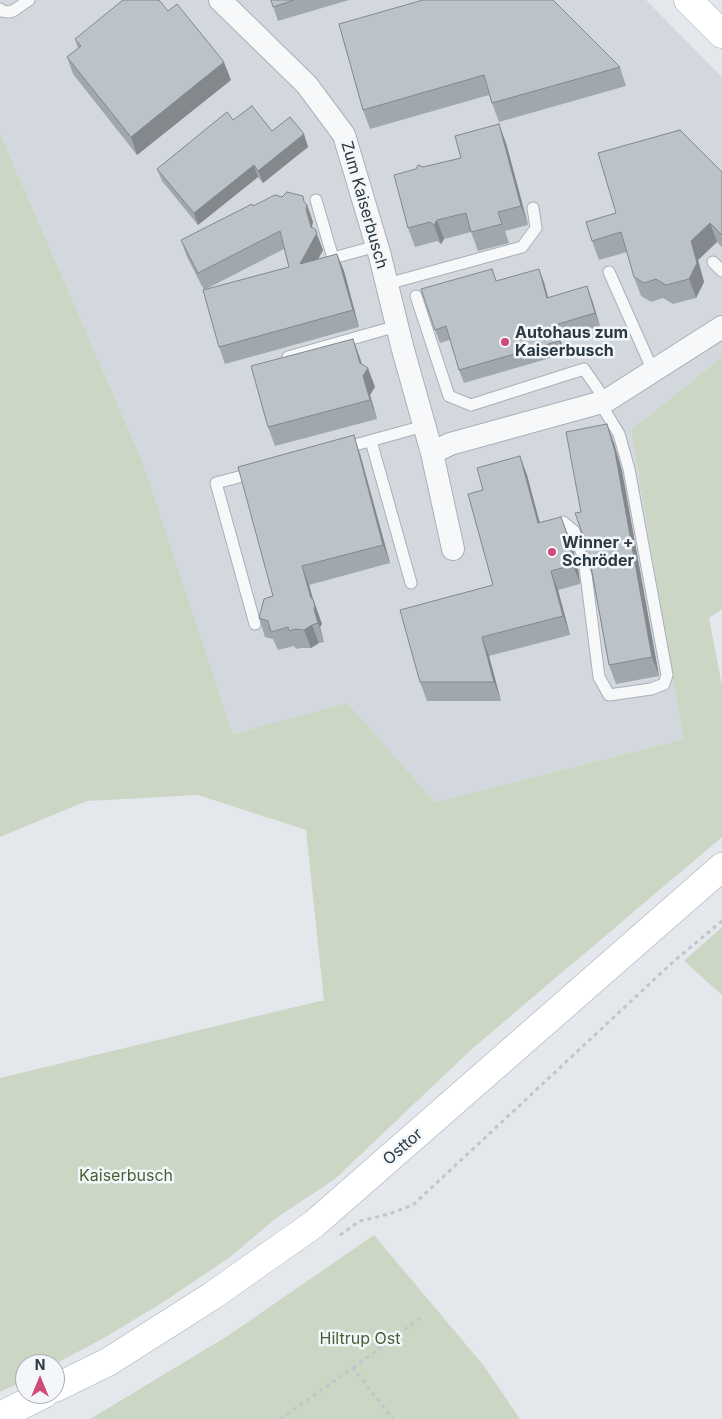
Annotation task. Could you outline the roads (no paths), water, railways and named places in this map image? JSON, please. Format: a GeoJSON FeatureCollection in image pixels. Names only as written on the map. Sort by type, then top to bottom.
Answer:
{"type":"FeatureCollection","features":[{"type":"Feature","properties":{"kind":"main road"},"geometry":{"type":"LineString","coordinates":[[688,0],[722,34]]}},
{"type":"Feature","properties":{"kind":"main road","name":"Osttor"},"geometry":{"type":"LineString","coordinates":[[65,1383],[108,1362],[212,1296],[314,1224],[722,868]]}},
{"type":"Feature","properties":{"kind":"main road"},"geometry":{"type":"LineString","coordinates":[[0,1416],[24,1404]]}},
{"type":"Feature","properties":{"kind":"street","name":"Zum Kaiserbusch"},"geometry":{"type":"LineString","coordinates":[[220,0],[307,85],[344,135],[377,246],[405,296],[397,326],[432,453],[454,549]]}},
{"type":"Feature","properties":{"kind":"street"},"geometry":{"type":"LineString","coordinates":[[432,453],[450,444],[603,402],[722,327]]}},
{"type":"Feature","properties":{"kind":"lane"},"geometry":{"type":"LineString","coordinates":[[0,9],[8,12],[13,11],[29,0]]}},
{"type":"Feature","properties":{"kind":"lane"},"geometry":{"type":"LineString","coordinates":[[316,200],[333,258],[377,246]]}},
{"type":"Feature","properties":{"kind":"lane"},"geometry":{"type":"LineString","coordinates":[[533,208],[536,228],[522,247],[405,296],[448,396],[471,404],[584,369],[619,434],[628,469],[668,675],[664,684],[651,689],[609,694],[599,677],[584,559],[574,531],[563,522]]}},
{"type":"Feature","properties":{"kind":"lane"},"geometry":{"type":"LineString","coordinates":[[713,262],[722,271]]}},
{"type":"Feature","properties":{"kind":"lane"},"geometry":{"type":"LineString","coordinates":[[609,272],[653,371]]}},
{"type":"Feature","properties":{"kind":"lane"},"geometry":{"type":"LineString","coordinates":[[279,359],[397,326]]}},
{"type":"Feature","properties":{"kind":"lane"},"geometry":{"type":"LineString","coordinates":[[334,451],[424,426]]}},
{"type":"Feature","properties":{"kind":"lane"},"geometry":{"type":"LineString","coordinates":[[371,441],[411,583]]}},
{"type":"Feature","properties":{"kind":"lane"},"geometry":{"type":"LineString","coordinates":[[255,624],[216,483],[262,471]]}},
{"type":"Feature","properties":{"kind":"place","name":"Autohaus zum Kaiserbusch"},"geometry":{"type":"Point","coordinates":[505,342]}},
{"type":"Feature","properties":{"kind":"place","name":"Winner + Schröder"},"geometry":{"type":"Point","coordinates":[552,552]}},
{"type":"Feature","properties":{"kind":"park label","name":"Kaiserbusch"},"geometry":{"type":"Point","coordinates":[126,1176]}},
{"type":"Feature","properties":{"kind":"park label","name":"Hiltrup Ost"},"geometry":{"type":"Point","coordinates":[360,1339]}}]}
